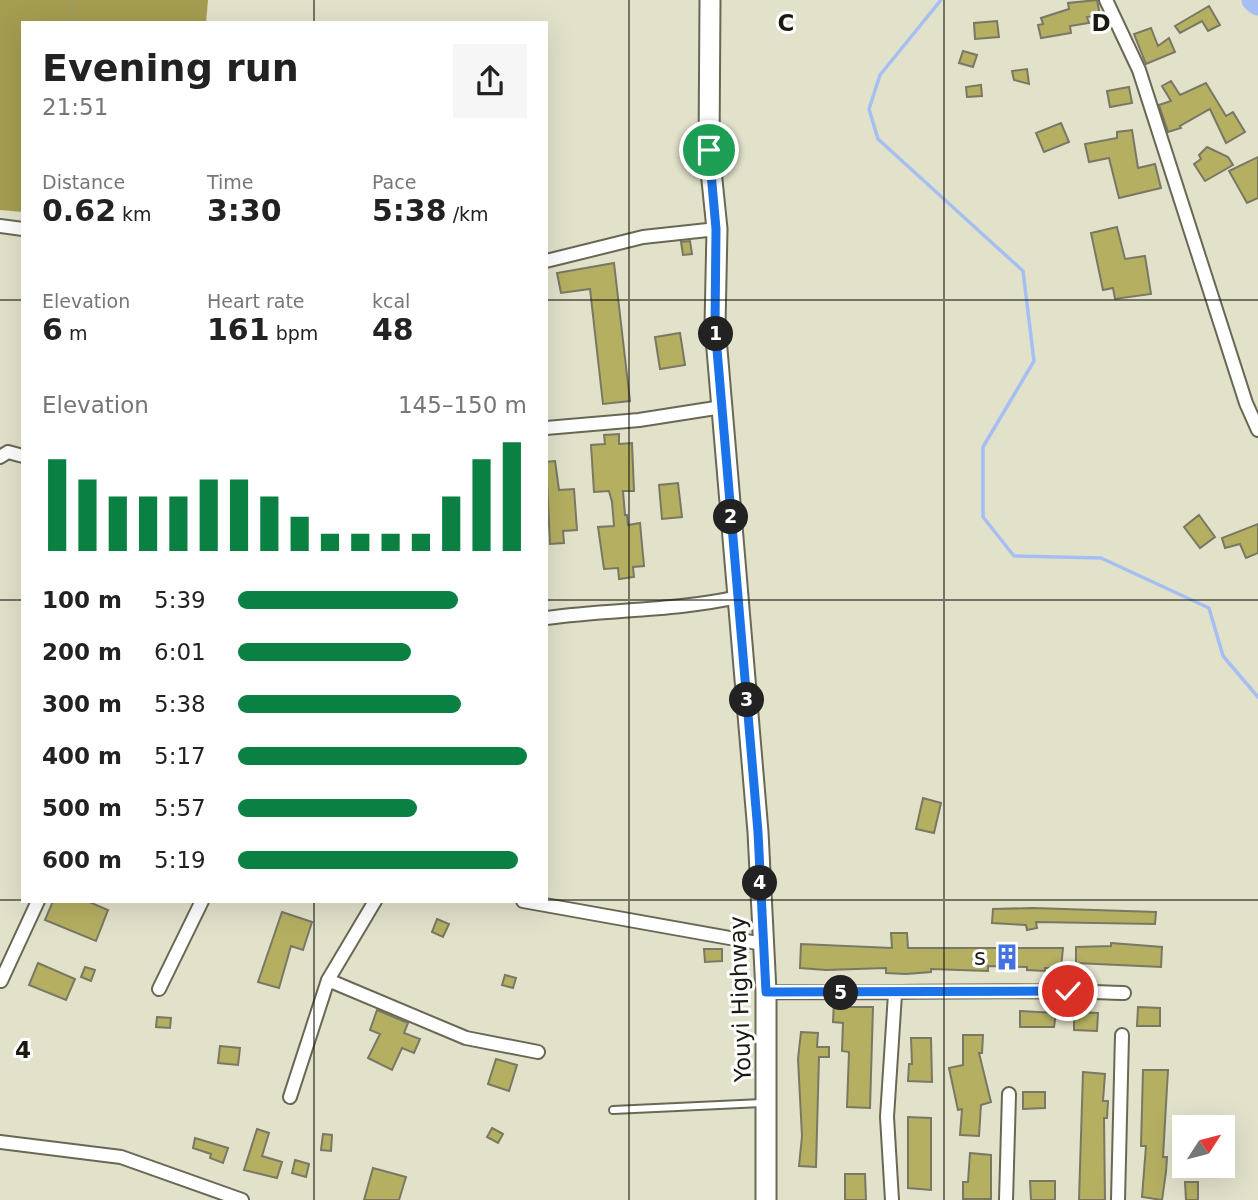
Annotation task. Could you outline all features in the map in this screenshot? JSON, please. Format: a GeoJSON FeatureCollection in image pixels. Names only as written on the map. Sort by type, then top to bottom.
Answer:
{"type":"FeatureCollection","features":[{"type":"Feature","properties":{"kind":"main road","name":"Youyi Highway"},"geometry":{"type":"LineString","coordinates":[[710,0],[709,150],[716,229],[715,326],[758,832],[766,992],[766,1200]]}},
{"type":"Feature","properties":{"kind":"street"},"geometry":{"type":"LineString","coordinates":[[1106,0],[1139,70],[1246,403],[1258,430]]}},
{"type":"Feature","properties":{"kind":"street"},"geometry":{"type":"LineString","coordinates":[[0,226],[21,229]]}},
{"type":"Feature","properties":{"kind":"street"},"geometry":{"type":"LineString","coordinates":[[548,261],[643,237],[716,229]]}},
{"type":"Feature","properties":{"kind":"street"},"geometry":{"type":"LineString","coordinates":[[548,428],[651,419],[722,407]]}},
{"type":"Feature","properties":{"kind":"street"},"geometry":{"type":"LineString","coordinates":[[0,457],[8,452],[21,455]]}},
{"type":"Feature","properties":{"kind":"street"},"geometry":{"type":"LineString","coordinates":[[548,618],[592,612],[703,605],[738,597]]}},
{"type":"Feature","properties":{"kind":"street"},"geometry":{"type":"LineString","coordinates":[[1,981],[37,903]]}},
{"type":"Feature","properties":{"kind":"street"},"geometry":{"type":"LineString","coordinates":[[159,989],[201,903]]}},
{"type":"Feature","properties":{"kind":"street"},"geometry":{"type":"LineString","coordinates":[[290,1097],[328,980],[374,903]]}},
{"type":"Feature","properties":{"kind":"street"},"geometry":{"type":"LineString","coordinates":[[534,903],[763,944]]}},
{"type":"Feature","properties":{"kind":"street"},"geometry":{"type":"LineString","coordinates":[[328,980],[466,1038],[538,1052]]}},
{"type":"Feature","properties":{"kind":"street"},"geometry":{"type":"LineString","coordinates":[[766,992],[895,994],[1012,989],[1124,993]]}},
{"type":"Feature","properties":{"kind":"street"},"geometry":{"type":"LineString","coordinates":[[892,1200],[887,1117],[895,994]]}},
{"type":"Feature","properties":{"kind":"street"},"geometry":{"type":"LineString","coordinates":[[1118,1200],[1122,1035]]}},
{"type":"Feature","properties":{"kind":"street"},"geometry":{"type":"LineString","coordinates":[[1006,1200],[1009,1094]]}},
{"type":"Feature","properties":{"kind":"street"},"geometry":{"type":"LineString","coordinates":[[0,1142],[121,1157],[242,1200]]}},
{"type":"Feature","properties":{"kind":"lane"},"geometry":{"type":"LineString","coordinates":[[614,1110],[768,1102]]}},
{"type":"Feature","properties":{"kind":"path"},"geometry":{"type":"LineString","coordinates":[[70,21],[74,0]]}},
{"type":"Feature","properties":{"kind":"shaded area"},"geometry":{"type":"Polygon","coordinates":[[[0,0],[208,0],[206,21],[21,21],[21,212],[0,210],[0,0]]]}},
{"type":"Feature","properties":{"kind":"building"},"geometry":{"type":"Polygon","coordinates":[[[1097,0],[1100,15],[1087,17],[1089,23],[1070,26],[1071,33],[1041,38],[1038,25],[1043,24],[1041,18],[1069,9],[1068,3],[1097,0]]]}},
{"type":"Feature","properties":{"kind":"building"},"geometry":{"type":"Polygon","coordinates":[[[1209,6],[1220,25],[1208,31],[1202,21],[1180,33],[1175,26],[1209,6]]]}},
{"type":"Feature","properties":{"kind":"building"},"geometry":{"type":"Polygon","coordinates":[[[997,21],[999,37],[975,39],[974,23],[997,21]]]}},
{"type":"Feature","properties":{"kind":"building"},"geometry":{"type":"Polygon","coordinates":[[[1151,28],[1158,46],[1169,38],[1175,52],[1146,64],[1134,34],[1151,28]]]}},
{"type":"Feature","properties":{"kind":"building"},"geometry":{"type":"Polygon","coordinates":[[[963,51],[977,55],[973,67],[959,63],[963,51]]]}},
{"type":"Feature","properties":{"kind":"building"},"geometry":{"type":"Polygon","coordinates":[[[1027,69],[1029,84],[1014,80],[1012,71],[1027,69]]]}},
{"type":"Feature","properties":{"kind":"building"},"geometry":{"type":"Polygon","coordinates":[[[1171,81],[1180,95],[1206,83],[1226,116],[1233,112],[1245,132],[1226,143],[1210,109],[1180,126],[1181,128],[1168,132],[1159,105],[1171,101],[1162,86],[1171,81]]]}},
{"type":"Feature","properties":{"kind":"building"},"geometry":{"type":"Polygon","coordinates":[[[981,85],[982,96],[967,97],[966,87],[981,85]]]}},
{"type":"Feature","properties":{"kind":"building"},"geometry":{"type":"Polygon","coordinates":[[[1129,87],[1132,103],[1110,107],[1107,91],[1129,87]]]}},
{"type":"Feature","properties":{"kind":"building"},"geometry":{"type":"Polygon","coordinates":[[[1061,123],[1069,142],[1044,152],[1036,133],[1061,123]]]}},
{"type":"Feature","properties":{"kind":"building"},"geometry":{"type":"Polygon","coordinates":[[[1132,130],[1138,168],[1155,164],[1161,188],[1119,198],[1109,158],[1089,162],[1085,144],[1117,138],[1117,132],[1132,130]]]}},
{"type":"Feature","properties":{"kind":"building"},"geometry":{"type":"Polygon","coordinates":[[[1207,147],[1228,157],[1233,165],[1205,181],[1194,164],[1201,159],[1199,155],[1207,147]]]}},
{"type":"Feature","properties":{"kind":"building"},"geometry":{"type":"Polygon","coordinates":[[[1258,157],[1258,198],[1247,203],[1229,171],[1258,157]]]}},
{"type":"Feature","properties":{"kind":"building"},"geometry":{"type":"Polygon","coordinates":[[[1117,227],[1125,259],[1145,256],[1151,294],[1115,299],[1113,288],[1103,290],[1091,233],[1117,227]]]}},
{"type":"Feature","properties":{"kind":"building"},"geometry":{"type":"Polygon","coordinates":[[[690,241],[692,254],[683,255],[681,242],[690,241]]]}},
{"type":"Feature","properties":{"kind":"building"},"geometry":{"type":"Polygon","coordinates":[[[614,263],[630,401],[603,404],[590,289],[561,293],[557,273],[614,263]]]}},
{"type":"Feature","properties":{"kind":"building"},"geometry":{"type":"Polygon","coordinates":[[[680,333],[685,365],[660,369],[655,337],[680,333]]]}},
{"type":"Feature","properties":{"kind":"building"},"geometry":{"type":"Polygon","coordinates":[[[619,434],[619,444],[632,443],[634,491],[623,491],[625,515],[628,525],[640,523],[644,566],[633,567],[634,577],[619,579],[618,568],[604,569],[598,527],[614,526],[612,502],[609,491],[594,492],[591,445],[605,444],[604,435],[619,434]]]}},
{"type":"Feature","properties":{"kind":"building"},"geometry":{"type":"Polygon","coordinates":[[[555,461],[559,490],[574,489],[577,530],[563,531],[564,543],[550,544],[548,462],[555,461]]]}},
{"type":"Feature","properties":{"kind":"building"},"geometry":{"type":"Polygon","coordinates":[[[678,483],[682,517],[662,519],[659,485],[678,483]]]}},
{"type":"Feature","properties":{"kind":"building"},"geometry":{"type":"Polygon","coordinates":[[[1199,515],[1215,537],[1200,548],[1184,527],[1199,515]]]}},
{"type":"Feature","properties":{"kind":"building"},"geometry":{"type":"Polygon","coordinates":[[[1258,524],[1258,553],[1246,558],[1240,544],[1225,548],[1222,538],[1258,524]]]}},
{"type":"Feature","properties":{"kind":"building"},"geometry":{"type":"Polygon","coordinates":[[[923,798],[941,803],[934,833],[916,829],[923,798]]]}},
{"type":"Feature","properties":{"kind":"building"},"geometry":{"type":"Polygon","coordinates":[[[52,903],[92,903],[108,910],[96,941],[45,920],[52,903]]]}},
{"type":"Feature","properties":{"kind":"building"},"geometry":{"type":"Polygon","coordinates":[[[993,909],[1156,912],[1155,924],[1036,922],[1037,928],[1027,930],[1026,925],[992,923],[993,909]]]}},
{"type":"Feature","properties":{"kind":"building"},"geometry":{"type":"Polygon","coordinates":[[[282,912],[312,922],[303,950],[291,946],[279,988],[258,982],[282,912]]]}},
{"type":"Feature","properties":{"kind":"building"},"geometry":{"type":"Polygon","coordinates":[[[437,919],[449,924],[443,937],[432,932],[437,919]]]}},
{"type":"Feature","properties":{"kind":"building"},"geometry":{"type":"Polygon","coordinates":[[[891,933],[907,933],[908,948],[1063,948],[1061,968],[1045,968],[1045,971],[1027,970],[1027,967],[988,966],[988,971],[931,969],[931,972],[906,974],[886,973],[886,968],[800,968],[801,944],[892,948],[891,933]]]}},
{"type":"Feature","properties":{"kind":"building"},"geometry":{"type":"Polygon","coordinates":[[[1111,943],[1162,947],[1161,967],[1076,963],[1076,947],[1111,946],[1111,943]]]}},
{"type":"Feature","properties":{"kind":"building"},"geometry":{"type":"Polygon","coordinates":[[[704,949],[722,949],[722,961],[705,962],[704,949]]]}},
{"type":"Feature","properties":{"kind":"building"},"geometry":{"type":"Polygon","coordinates":[[[38,963],[75,979],[66,1000],[29,985],[38,963]]]}},
{"type":"Feature","properties":{"kind":"building"},"geometry":{"type":"Polygon","coordinates":[[[85,967],[95,970],[91,981],[81,977],[85,967]]]}},
{"type":"Feature","properties":{"kind":"building"},"geometry":{"type":"Polygon","coordinates":[[[505,975],[516,978],[513,988],[502,985],[505,975]]]}},
{"type":"Feature","properties":{"kind":"building"},"geometry":{"type":"Polygon","coordinates":[[[834,1001],[847,1001],[847,1007],[873,1007],[870,1108],[847,1107],[849,1052],[842,1051],[843,1023],[833,1022],[834,1001]]]}},
{"type":"Feature","properties":{"kind":"building"},"geometry":{"type":"Polygon","coordinates":[[[1138,1007],[1160,1008],[1160,1026],[1137,1026],[1138,1007]]]}},
{"type":"Feature","properties":{"kind":"building"},"geometry":{"type":"Polygon","coordinates":[[[377,1010],[408,1023],[404,1033],[420,1039],[414,1053],[402,1048],[392,1070],[368,1058],[380,1034],[370,1030],[377,1010]]]}},
{"type":"Feature","properties":{"kind":"building"},"geometry":{"type":"Polygon","coordinates":[[[1020,1011],[1056,1013],[1054,1027],[1020,1027],[1020,1011]]]}},
{"type":"Feature","properties":{"kind":"building"},"geometry":{"type":"Polygon","coordinates":[[[1074,1012],[1098,1013],[1097,1031],[1074,1030],[1074,1012]]]}},
{"type":"Feature","properties":{"kind":"building"},"geometry":{"type":"Polygon","coordinates":[[[157,1017],[171,1018],[170,1028],[156,1027],[157,1017]]]}},
{"type":"Feature","properties":{"kind":"building"},"geometry":{"type":"Polygon","coordinates":[[[801,1032],[818,1033],[817,1047],[829,1047],[829,1057],[819,1057],[816,1167],[799,1166],[802,1136],[798,1059],[801,1032]]]}},
{"type":"Feature","properties":{"kind":"building"},"geometry":{"type":"Polygon","coordinates":[[[963,1035],[983,1035],[982,1053],[979,1053],[991,1102],[981,1105],[979,1136],[960,1135],[962,1109],[958,1110],[949,1068],[963,1065],[963,1035]]]}},
{"type":"Feature","properties":{"kind":"building"},"geometry":{"type":"Polygon","coordinates":[[[911,1038],[931,1038],[932,1082],[908,1081],[909,1064],[912,1064],[911,1038]]]}},
{"type":"Feature","properties":{"kind":"building"},"geometry":{"type":"Polygon","coordinates":[[[220,1046],[240,1048],[238,1065],[218,1063],[220,1046]]]}},
{"type":"Feature","properties":{"kind":"building"},"geometry":{"type":"Polygon","coordinates":[[[496,1059],[517,1065],[509,1091],[488,1084],[496,1059]]]}},
{"type":"Feature","properties":{"kind":"building"},"geometry":{"type":"Polygon","coordinates":[[[1143,1070],[1168,1070],[1163,1157],[1167,1157],[1162,1200],[1142,1197],[1146,1146],[1141,1146],[1143,1070]]]}},
{"type":"Feature","properties":{"kind":"building"},"geometry":{"type":"Polygon","coordinates":[[[1083,1072],[1105,1074],[1103,1101],[1108,1101],[1107,1118],[1104,1118],[1105,1200],[1079,1200],[1083,1072]]]}},
{"type":"Feature","properties":{"kind":"building"},"geometry":{"type":"Polygon","coordinates":[[[1023,1092],[1045,1092],[1045,1108],[1023,1109],[1023,1092]]]}},
{"type":"Feature","properties":{"kind":"building"},"geometry":{"type":"Polygon","coordinates":[[[908,1117],[931,1118],[931,1190],[908,1188],[908,1117]]]}},
{"type":"Feature","properties":{"kind":"building"},"geometry":{"type":"Polygon","coordinates":[[[492,1128],[503,1134],[498,1143],[487,1137],[492,1128]]]}},
{"type":"Feature","properties":{"kind":"building"},"geometry":{"type":"Polygon","coordinates":[[[257,1129],[269,1133],[262,1156],[282,1162],[277,1178],[244,1170],[257,1129]]]}},
{"type":"Feature","properties":{"kind":"building"},"geometry":{"type":"Polygon","coordinates":[[[323,1134],[332,1135],[331,1151],[321,1150],[323,1134]]]}},
{"type":"Feature","properties":{"kind":"building"},"geometry":{"type":"Polygon","coordinates":[[[195,1138],[228,1148],[223,1163],[210,1158],[211,1154],[193,1148],[195,1138]]]}},
{"type":"Feature","properties":{"kind":"building"},"geometry":{"type":"Polygon","coordinates":[[[970,1153],[991,1155],[991,1199],[963,1199],[963,1182],[968,1182],[970,1153]]]}},
{"type":"Feature","properties":{"kind":"building"},"geometry":{"type":"Polygon","coordinates":[[[295,1160],[309,1164],[306,1177],[292,1173],[295,1160]]]}},
{"type":"Feature","properties":{"kind":"building"},"geometry":{"type":"Polygon","coordinates":[[[373,1168],[406,1177],[399,1200],[364,1200],[373,1168]]]}},
{"type":"Feature","properties":{"kind":"building"},"geometry":{"type":"Polygon","coordinates":[[[845,1174],[865,1174],[866,1200],[845,1200],[845,1174]]]}},
{"type":"Feature","properties":{"kind":"building"},"geometry":{"type":"Polygon","coordinates":[[[1030,1181],[1055,1181],[1055,1200],[1031,1200],[1030,1181]]]}},
{"type":"Feature","properties":{"kind":"building"},"geometry":{"type":"Polygon","coordinates":[[[1185,1182],[1198,1182],[1198,1200],[1186,1200],[1185,1182]]]}},
{"type":"Feature","properties":{"kind":"waterway"},"geometry":{"type":"LineString","coordinates":[[941,0],[880,75],[869,109],[878,139],[1023,271],[1034,361],[983,447],[983,517],[1014,556],[1101,558],[1209,608],[1223,656],[1258,697]]}},
{"type":"Feature","properties":{"kind":"waterway"},"geometry":{"type":"LineString","coordinates":[[1253,0],[1258,4]]}},
{"type":"Feature","properties":{"kind":"place","name":"s"},"geometry":{"type":"Point","coordinates":[1007,957]}},
{"type":"Feature","properties":{"kind":"route"},"geometry":{"type":"LineString","coordinates":[[709,150],[716,229],[715,326],[758,832],[766,992],[895,994],[1012,989],[1068,991]]}}]}
